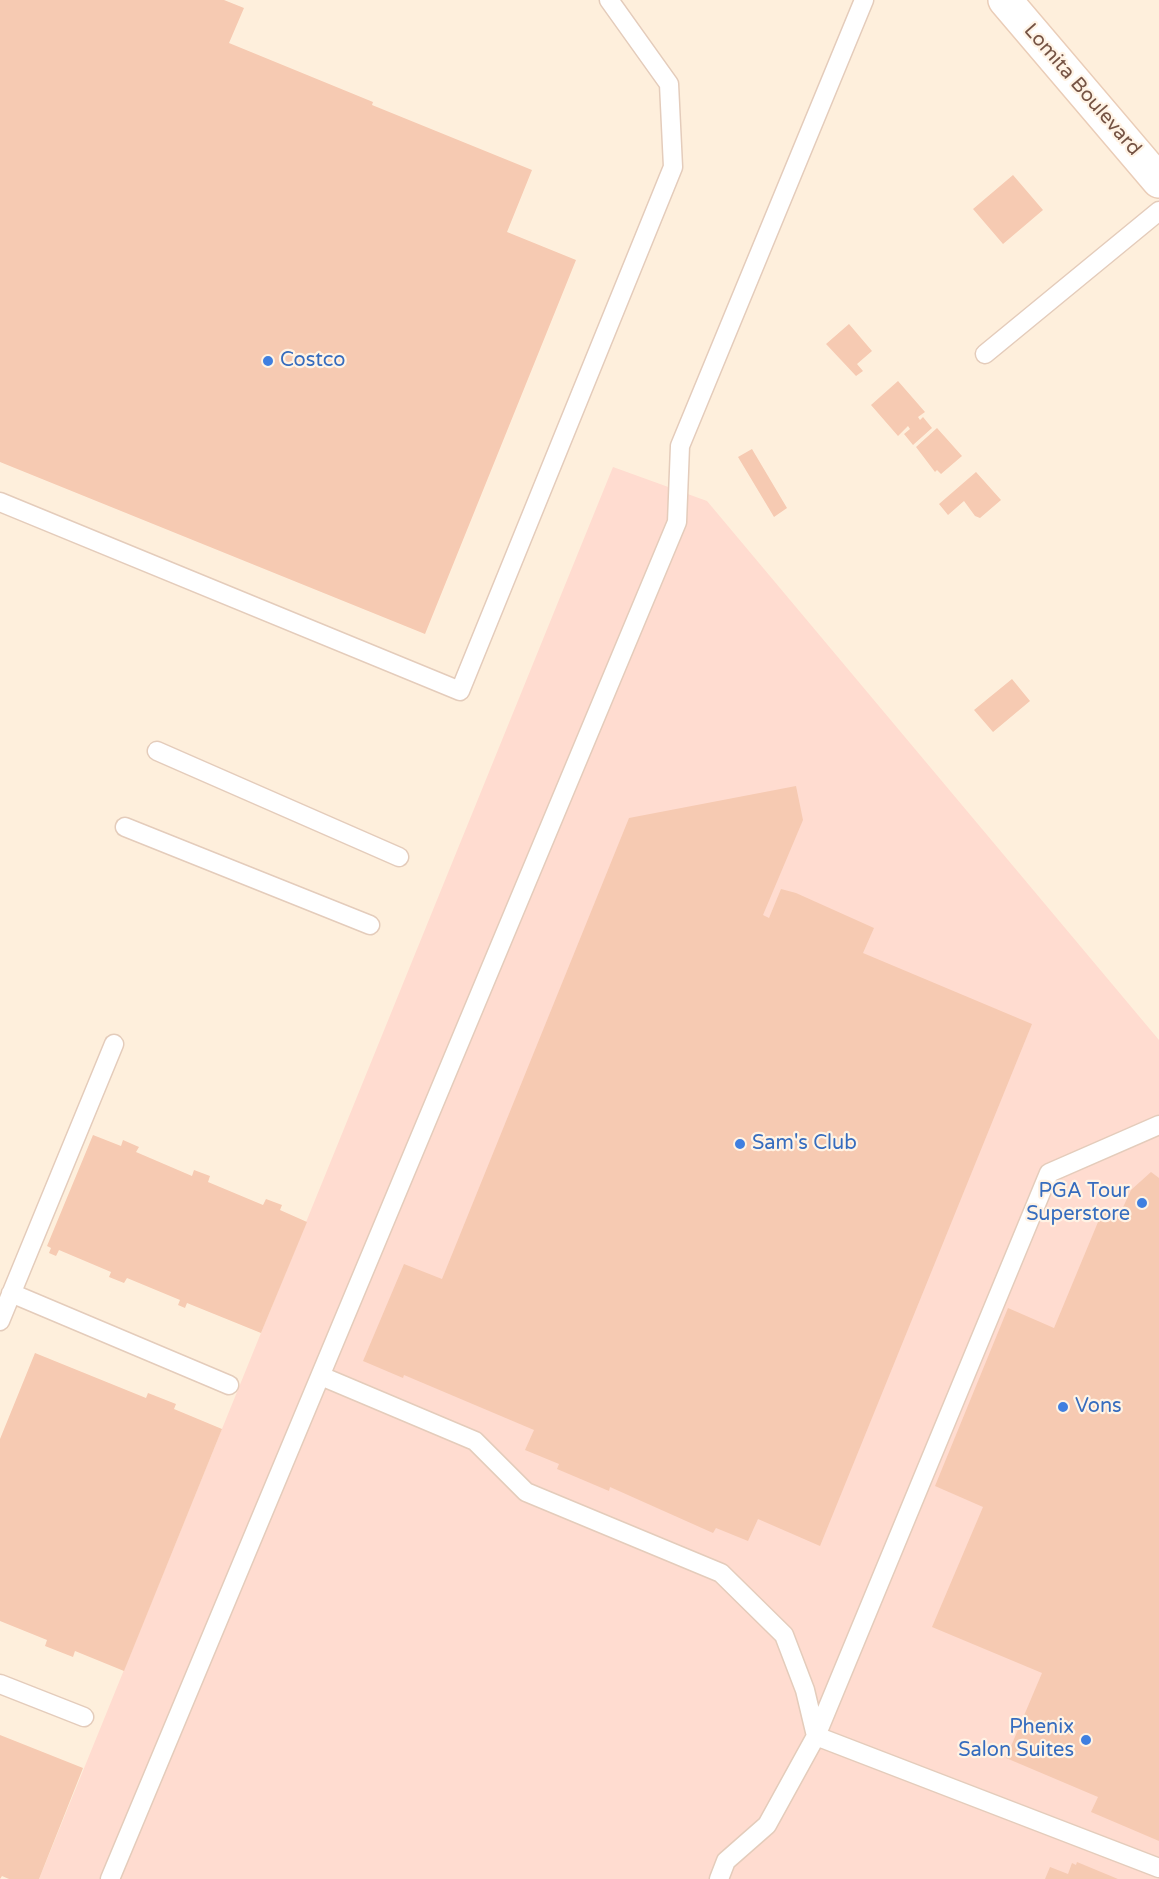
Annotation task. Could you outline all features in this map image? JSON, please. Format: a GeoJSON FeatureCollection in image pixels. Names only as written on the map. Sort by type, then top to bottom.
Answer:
{"type":"FeatureCollection","features":[{"type":"Feature","properties":{"kind":"main road","name":"Lomita Boulevard"},"geometry":{"type":"LineString","coordinates":[[1005,0],[1159,180]]}},
{"type":"Feature","properties":{"kind":"lane"},"geometry":{"type":"LineString","coordinates":[[0,502],[460,691],[673,167],[669,84],[609,0]]}},
{"type":"Feature","properties":{"kind":"lane"},"geometry":{"type":"LineString","coordinates":[[110,1879],[673,532],[677,522],[680,446],[864,0]]}},
{"type":"Feature","properties":{"kind":"lane"},"geometry":{"type":"LineString","coordinates":[[985,354],[1159,211]]}},
{"type":"Feature","properties":{"kind":"lane"},"geometry":{"type":"LineString","coordinates":[[157,752],[399,857]]}},
{"type":"Feature","properties":{"kind":"lane"},"geometry":{"type":"LineString","coordinates":[[125,827],[370,925]]}},
{"type":"Feature","properties":{"kind":"lane"},"geometry":{"type":"LineString","coordinates":[[0,1321],[114,1044]]}},
{"type":"Feature","properties":{"kind":"lane"},"geometry":{"type":"LineString","coordinates":[[719,1879],[726,1861],[767,1826],[816,1736],[1049,1173],[1159,1125]]}},
{"type":"Feature","properties":{"kind":"lane"},"geometry":{"type":"LineString","coordinates":[[11,1293],[229,1385]]}},
{"type":"Feature","properties":{"kind":"lane"},"geometry":{"type":"LineString","coordinates":[[321,1376],[475,1442],[526,1492],[721,1573],[784,1635],[805,1690],[816,1736]]}},
{"type":"Feature","properties":{"kind":"lane"},"geometry":{"type":"LineString","coordinates":[[0,1684],[84,1717]]}},
{"type":"Feature","properties":{"kind":"lane"},"geometry":{"type":"LineString","coordinates":[[816,1736],[1159,1868]]}},
{"type":"Feature","properties":{"kind":"shaded area"},"geometry":{"type":"Polygon","coordinates":[[[613,467],[707,501],[1159,1040],[1159,1879],[39,1879],[613,467]]]}},
{"type":"Feature","properties":{"kind":"building","name":"Costco"},"geometry":{"type":"Polygon","coordinates":[[[0,0],[224,0],[244,8],[229,43],[373,102],[372,105],[532,170],[507,232],[576,260],[425,634],[0,462],[0,0]]]}},
{"type":"Feature","properties":{"kind":"building"},"geometry":{"type":"Polygon","coordinates":[[[1013,175],[1043,210],[1003,244],[973,209],[1013,175]]]}},
{"type":"Feature","properties":{"kind":"building"},"geometry":{"type":"Polygon","coordinates":[[[849,324],[872,351],[857,364],[863,371],[856,376],[826,344],[849,324]]]}},
{"type":"Feature","properties":{"kind":"building"},"geometry":{"type":"Polygon","coordinates":[[[898,381],[925,412],[918,417],[920,420],[923,417],[932,428],[913,445],[904,434],[910,429],[908,426],[898,436],[871,405],[898,381]]]}},
{"type":"Feature","properties":{"kind":"building"},"geometry":{"type":"Polygon","coordinates":[[[937,428],[962,456],[941,474],[937,470],[935,472],[916,447],[937,428]]]}},
{"type":"Feature","properties":{"kind":"building"},"geometry":{"type":"Polygon","coordinates":[[[752,449],[787,508],[774,517],[738,457],[752,449]]]}},
{"type":"Feature","properties":{"kind":"building"},"geometry":{"type":"Polygon","coordinates":[[[976,472],[1001,500],[980,518],[975,516],[964,501],[948,515],[939,504],[976,472]]]}},
{"type":"Feature","properties":{"kind":"building"},"geometry":{"type":"Polygon","coordinates":[[[1012,679],[1030,701],[993,732],[974,710],[1012,679]]]}},
{"type":"Feature","properties":{"kind":"building","name":"Sam's Club"},"geometry":{"type":"Polygon","coordinates":[[[796,786],[803,820],[763,915],[769,918],[781,889],[796,893],[874,928],[863,953],[1032,1024],[820,1546],[758,1519],[748,1541],[716,1528],[713,1533],[610,1487],[609,1491],[557,1469],[559,1464],[525,1450],[534,1430],[404,1375],[403,1378],[363,1361],[404,1264],[442,1279],[629,818],[796,786]]]}},
{"type":"Feature","properties":{"kind":"building"},"geometry":{"type":"Polygon","coordinates":[[[93,1135],[121,1146],[123,1140],[139,1147],[136,1152],[192,1176],[194,1170],[210,1176],[208,1182],[263,1205],[266,1199],[282,1205],[280,1210],[307,1222],[261,1333],[187,1303],[185,1308],[178,1305],[180,1300],[127,1278],[124,1283],[109,1277],[111,1272],[59,1250],[56,1256],[49,1253],[51,1248],[47,1246],[93,1135]]]}},
{"type":"Feature","properties":{"kind":"building","name":"Vons"},"geometry":{"type":"Polygon","coordinates":[[[1151,1172],[1159,1178],[1159,1841],[1091,1812],[1098,1797],[1006,1758],[1042,1673],[932,1627],[983,1507],[935,1486],[1008,1308],[1054,1328],[1103,1210],[1119,1216],[1131,1190],[1151,1172]]]}},
{"type":"Feature","properties":{"kind":"building"},"geometry":{"type":"Polygon","coordinates":[[[35,1353],[146,1398],[148,1393],[176,1404],[174,1409],[222,1429],[124,1671],[75,1651],[73,1657],[45,1646],[47,1640],[0,1621],[0,1439],[35,1353]]]}},
{"type":"Feature","properties":{"kind":"building"},"geometry":{"type":"Polygon","coordinates":[[[0,1735],[83,1768],[39,1879],[9,1879],[2,1876],[0,1879],[0,1735]]]}},
{"type":"Feature","properties":{"kind":"building"},"geometry":{"type":"Polygon","coordinates":[[[1077,1862],[1118,1879],[1045,1879],[1050,1867],[1068,1874],[1072,1863],[1076,1865],[1077,1862]]]}},
{"type":"Feature","properties":{"kind":"place","name":"Costco"},"geometry":{"type":"Point","coordinates":[268,361]}},
{"type":"Feature","properties":{"kind":"place","name":"Sam's Club"},"geometry":{"type":"Point","coordinates":[740,1144]}},
{"type":"Feature","properties":{"kind":"place","name":"PGA Tour Superstore"},"geometry":{"type":"Point","coordinates":[1142,1203]}},
{"type":"Feature","properties":{"kind":"place","name":"Vons"},"geometry":{"type":"Point","coordinates":[1063,1407]}},
{"type":"Feature","properties":{"kind":"place","name":"Phenix Salon Suites"},"geometry":{"type":"Point","coordinates":[1086,1740]}}]}
